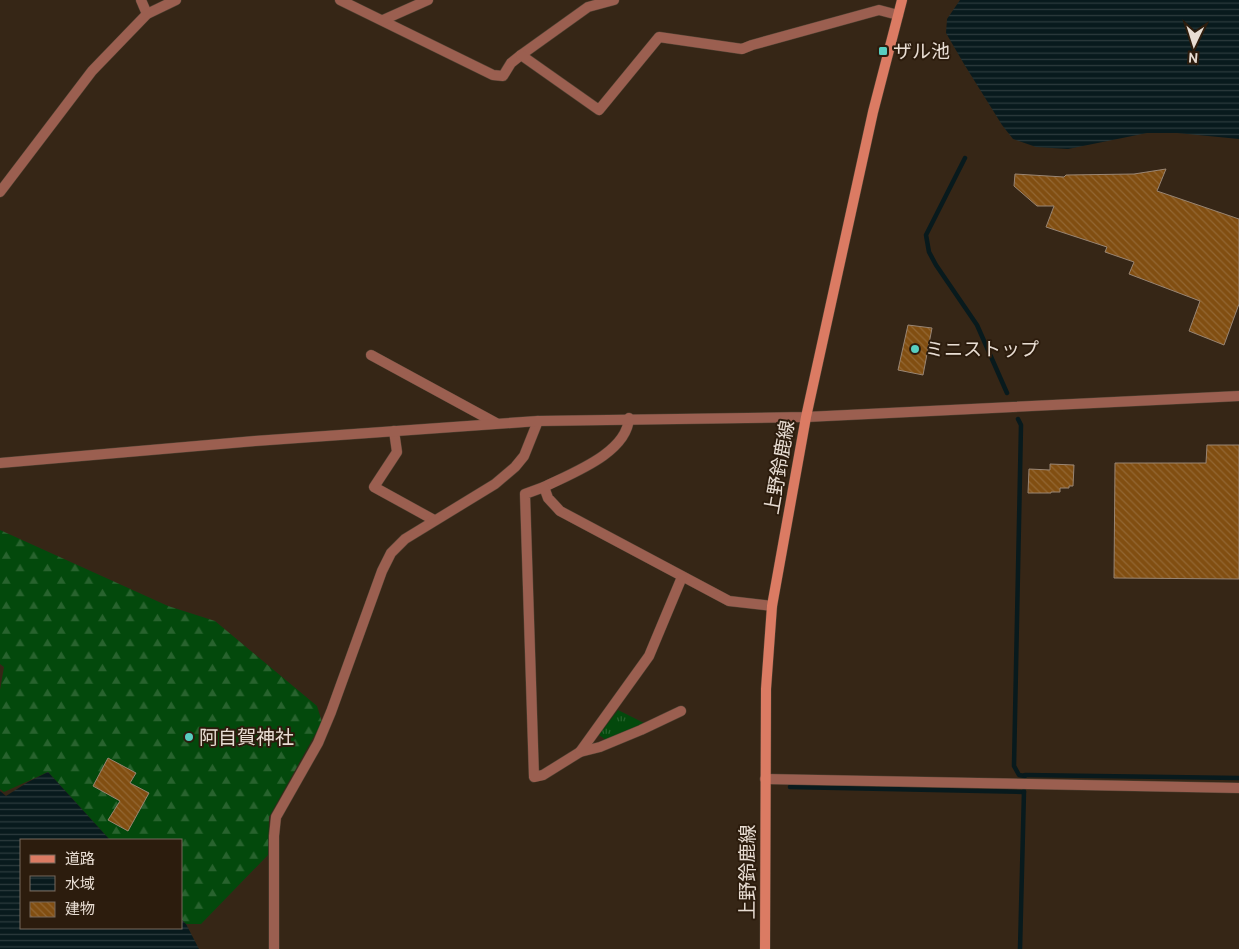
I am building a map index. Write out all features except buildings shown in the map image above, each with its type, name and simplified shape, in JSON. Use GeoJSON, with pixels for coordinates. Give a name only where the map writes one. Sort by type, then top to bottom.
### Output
{"type":"FeatureCollection","features":[{"type":"Feature","properties":{"kind":"main road","name":"上野鈴鹿線"},"geometry":{"type":"LineString","coordinates":[[765,949],[766,689],[772,606],[806,417],[873,112],[902,0]]}},
{"type":"Feature","properties":{"kind":"street"},"geometry":{"type":"LineString","coordinates":[[141,0],[147,14]]}},
{"type":"Feature","properties":{"kind":"street"},"geometry":{"type":"LineString","coordinates":[[0,192],[92,70],[147,14],[176,0]]}},
{"type":"Feature","properties":{"kind":"street"},"geometry":{"type":"LineString","coordinates":[[340,0],[493,75],[504,76],[511,63],[588,7],[614,0]]}},
{"type":"Feature","properties":{"kind":"street"},"geometry":{"type":"LineString","coordinates":[[383,20],[428,0]]}},
{"type":"Feature","properties":{"kind":"street"},"geometry":{"type":"LineString","coordinates":[[521,55],[599,110],[659,37],[742,49],[752,44],[879,10],[898,15]]}},
{"type":"Feature","properties":{"kind":"street"},"geometry":{"type":"LineString","coordinates":[[371,355],[496,423]]}},
{"type":"Feature","properties":{"kind":"street"},"geometry":{"type":"LineString","coordinates":[[0,464],[235,442],[496,423],[629,418],[806,417],[1239,396]]}},
{"type":"Feature","properties":{"kind":"street"},"geometry":{"type":"LineString","coordinates":[[629,418],[628,428],[623,439],[611,449],[593,462],[544,487],[525,494],[534,777],[543,775],[580,752],[600,747],[681,711]]}},
{"type":"Feature","properties":{"kind":"street"},"geometry":{"type":"LineString","coordinates":[[274,949],[274,836],[276,817],[318,743],[376,586],[391,553],[405,540],[434,520],[495,484],[515,467],[524,456],[538,421]]}},
{"type":"Feature","properties":{"kind":"street"},"geometry":{"type":"LineString","coordinates":[[394,431],[397,452],[374,487],[434,520]]}},
{"type":"Feature","properties":{"kind":"street"},"geometry":{"type":"LineString","coordinates":[[544,487],[548,498],[560,511],[682,577],[729,601],[772,606]]}},
{"type":"Feature","properties":{"kind":"street"},"geometry":{"type":"LineString","coordinates":[[580,752],[649,656],[682,577]]}},
{"type":"Feature","properties":{"kind":"street"},"geometry":{"type":"LineString","coordinates":[[765,779],[1239,788]]}},
{"type":"Feature","properties":{"kind":"green space"},"geometry":{"type":"Polygon","coordinates":[[[0,530],[168,606],[215,621],[317,706],[322,722],[269,817],[268,855],[201,924],[186,924],[182,920],[182,839],[109,839],[48,772],[4,792],[0,789],[0,690],[4,667],[0,664],[0,530]]]}},
{"type":"Feature","properties":{"kind":"green space"},"geometry":{"type":"Polygon","coordinates":[[[618,710],[644,723],[606,740],[599,735],[618,710]]]}},
{"type":"Feature","properties":{"kind":"water","name":"ザル池"},"geometry":{"type":"Polygon","coordinates":[[[960,0],[1239,0],[1239,139],[1177,133],[1147,133],[1068,149],[1036,147],[1013,139],[1002,125],[946,33],[947,19],[960,0]]]}},
{"type":"Feature","properties":{"kind":"water"},"geometry":{"type":"Polygon","coordinates":[[[48,772],[109,839],[20,839],[20,929],[182,929],[182,920],[199,949],[0,949],[0,791],[6,796],[48,772]]]}},
{"type":"Feature","properties":{"kind":"waterway"},"geometry":{"type":"LineString","coordinates":[[965,158],[926,235],[929,252],[977,325],[1007,393]]}},
{"type":"Feature","properties":{"kind":"waterway"},"geometry":{"type":"LineString","coordinates":[[1018,419],[1021,425],[1014,766],[1019,775],[1025,776]]}},
{"type":"Feature","properties":{"kind":"waterway"},"geometry":{"type":"LineString","coordinates":[[1025,775],[1239,778]]}},
{"type":"Feature","properties":{"kind":"waterway"},"geometry":{"type":"LineString","coordinates":[[790,787],[1024,792]]}},
{"type":"Feature","properties":{"kind":"waterway"},"geometry":{"type":"LineString","coordinates":[[1020,949],[1024,791]]}},
{"type":"Feature","properties":{"kind":"place","name":"ザル池"},"geometry":{"type":"Point","coordinates":[883,51]}},
{"type":"Feature","properties":{"kind":"place","name":"ミニストップ"},"geometry":{"type":"Point","coordinates":[915,349]}},
{"type":"Feature","properties":{"kind":"place","name":"阿自賀神社"},"geometry":{"type":"Point","coordinates":[189,737]}}]}
